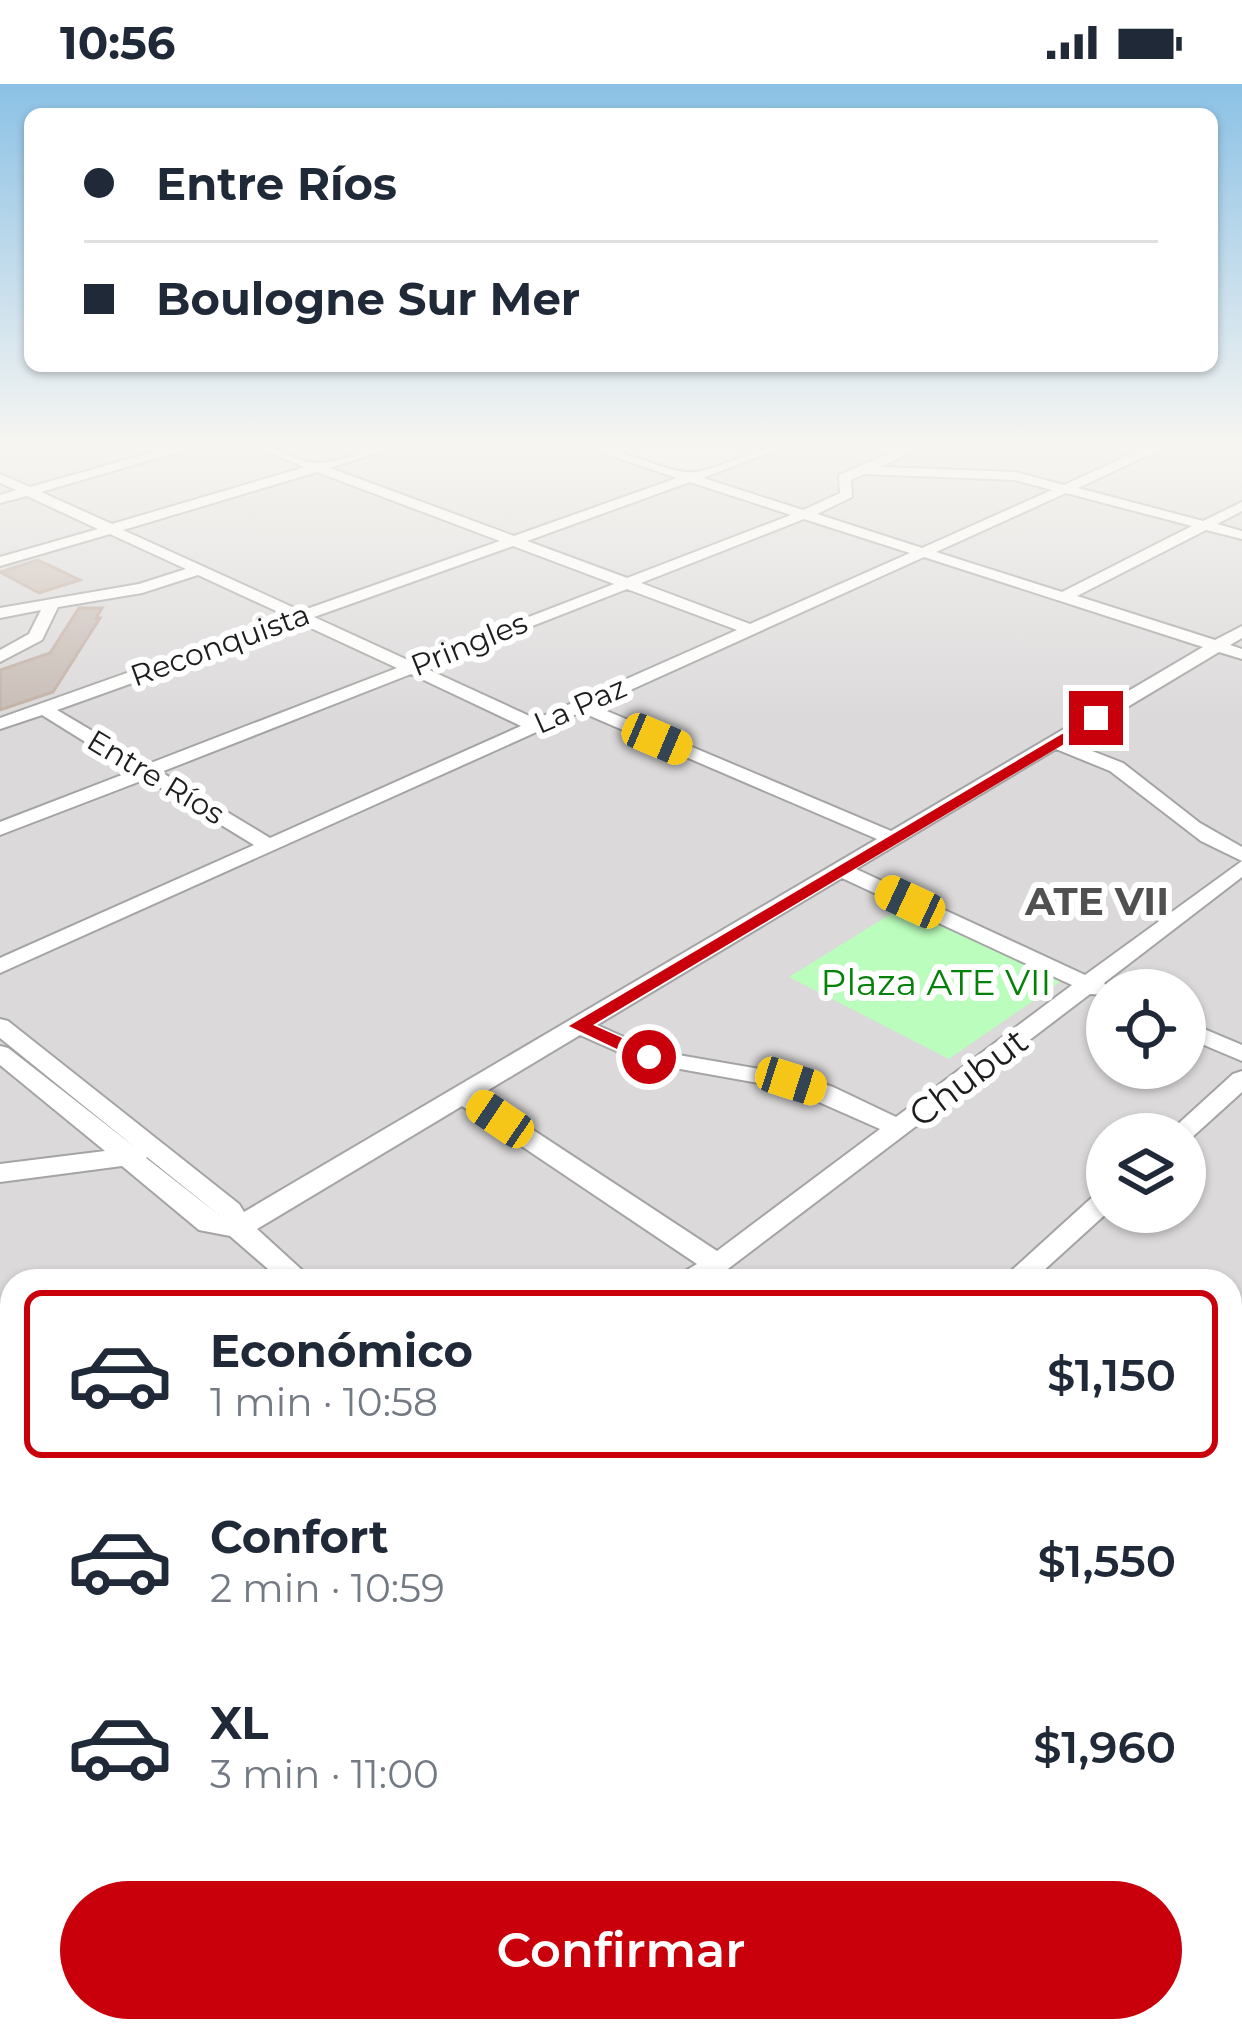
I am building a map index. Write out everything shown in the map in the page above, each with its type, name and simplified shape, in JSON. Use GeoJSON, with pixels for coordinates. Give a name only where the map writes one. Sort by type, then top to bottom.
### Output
{"type":"FeatureCollection","features":[{"type":"Feature","properties":{"kind":"street"},"geometry":{"type":"LineString","coordinates":[[0,562],[84,537]]}},
{"type":"Feature","properties":{"kind":"street"},"geometry":{"type":"LineString","coordinates":[[131,537],[534,725]]}},
{"type":"Feature","properties":{"kind":"street"},"geometry":{"type":"LineString","coordinates":[[499,537],[749,629]]}},
{"type":"Feature","properties":{"kind":"street","name":"Reconquista"},"geometry":{"type":"LineString","coordinates":[[0,724],[524,537]]}},
{"type":"Feature","properties":{"kind":"street","name":"Pringles"},"geometry":{"type":"LineString","coordinates":[[0,829],[740,537]]}},
{"type":"Feature","properties":{"kind":"street"},"geometry":{"type":"LineString","coordinates":[[880,537],[1242,654]]}},
{"type":"Feature","properties":{"kind":"street","name":"La Paz"},"geometry":{"type":"LineString","coordinates":[[0,966],[956,537]]}},
{"type":"Feature","properties":{"kind":"street"},"geometry":{"type":"LineString","coordinates":[[1064,597],[1178,537]]}},
{"type":"Feature","properties":{"kind":"street"},"geometry":{"type":"LineString","coordinates":[[0,614],[142,588],[199,570]]}},
{"type":"Feature","properties":{"kind":"street"},"geometry":{"type":"LineString","coordinates":[[0,657],[36,637],[52,601]]}},
{"type":"Feature","properties":{"kind":"street"},"geometry":{"type":"LineString","coordinates":[[0,1053],[209,1222],[238,1228],[1242,631]]}},
{"type":"Feature","properties":{"kind":"street"},"geometry":{"type":"LineString","coordinates":[[578,705],[893,839]]}},
{"type":"Feature","properties":{"kind":"street","name":"Entre Ríos"},"geometry":{"type":"LineString","coordinates":[[44,709],[268,845]]}},
{"type":"Feature","properties":{"kind":"street"},"geometry":{"type":"LineString","coordinates":[[1055,742],[1126,773],[1185,825],[1242,855]]}},
{"type":"Feature","properties":{"kind":"street","name":"Chubut"},"geometry":{"type":"LineString","coordinates":[[1122,969],[1242,867]]}},
{"type":"Feature","properties":{"kind":"street"},"geometry":{"type":"LineString","coordinates":[[841,870],[1086,983]]}},
{"type":"Feature","properties":{"kind":"street","name":"Chubut"},"geometry":{"type":"LineString","coordinates":[[711,1269],[898,1128],[1086,998]]}},
{"type":"Feature","properties":{"kind":"street"},"geometry":{"type":"LineString","coordinates":[[0,1026],[230,1210],[238,1228],[286,1269]]}},
{"type":"Feature","properties":{"kind":"street"},"geometry":{"type":"LineString","coordinates":[[578,1026],[649,1057],[791,1081],[898,1128]]}},
{"type":"Feature","properties":{"kind":"street"},"geometry":{"type":"LineString","coordinates":[[1206,1038],[1242,1054]]}},
{"type":"Feature","properties":{"kind":"street"},"geometry":{"type":"LineString","coordinates":[[1203,1113],[1242,1078]]}},
{"type":"Feature","properties":{"kind":"street"},"geometry":{"type":"LineString","coordinates":[[463,1095],[718,1265]]}},
{"type":"Feature","properties":{"kind":"street"},"geometry":{"type":"LineString","coordinates":[[0,1173],[155,1152]]}},
{"type":"Feature","properties":{"kind":"street"},"geometry":{"type":"LineString","coordinates":[[1027,1269],[1086,1217]]}},
{"type":"Feature","properties":{"kind":"shaded area"},"geometry":{"type":"Polygon","coordinates":[[[0,537],[1242,537],[1242,1269],[0,1269],[0,537]]]}},
{"type":"Feature","properties":{"kind":"green space","name":"Plaza ATE VII"},"geometry":{"type":"Polygon","coordinates":[[[910,902],[1069,976],[949,1059],[789,977],[910,902]]]}},
{"type":"Feature","properties":{"kind":"building"},"geometry":{"type":"Polygon","coordinates":[[[38,560],[80,580],[39,593],[0,572],[38,560]]]}},
{"type":"Feature","properties":{"kind":"building"},"geometry":{"type":"Polygon","coordinates":[[[79,608],[102,608],[96,618],[100,618],[53,692],[0,710],[0,670],[50,653],[79,608]]]}},
{"type":"Feature","properties":{"kind":"district","name":"ATE VII"},"geometry":{"type":"Point","coordinates":[1097,901]}},
{"type":"Feature","properties":{"kind":"route"},"geometry":{"type":"LineString","coordinates":[[649,1057],[578,1026],[1096,718]]}}]}
